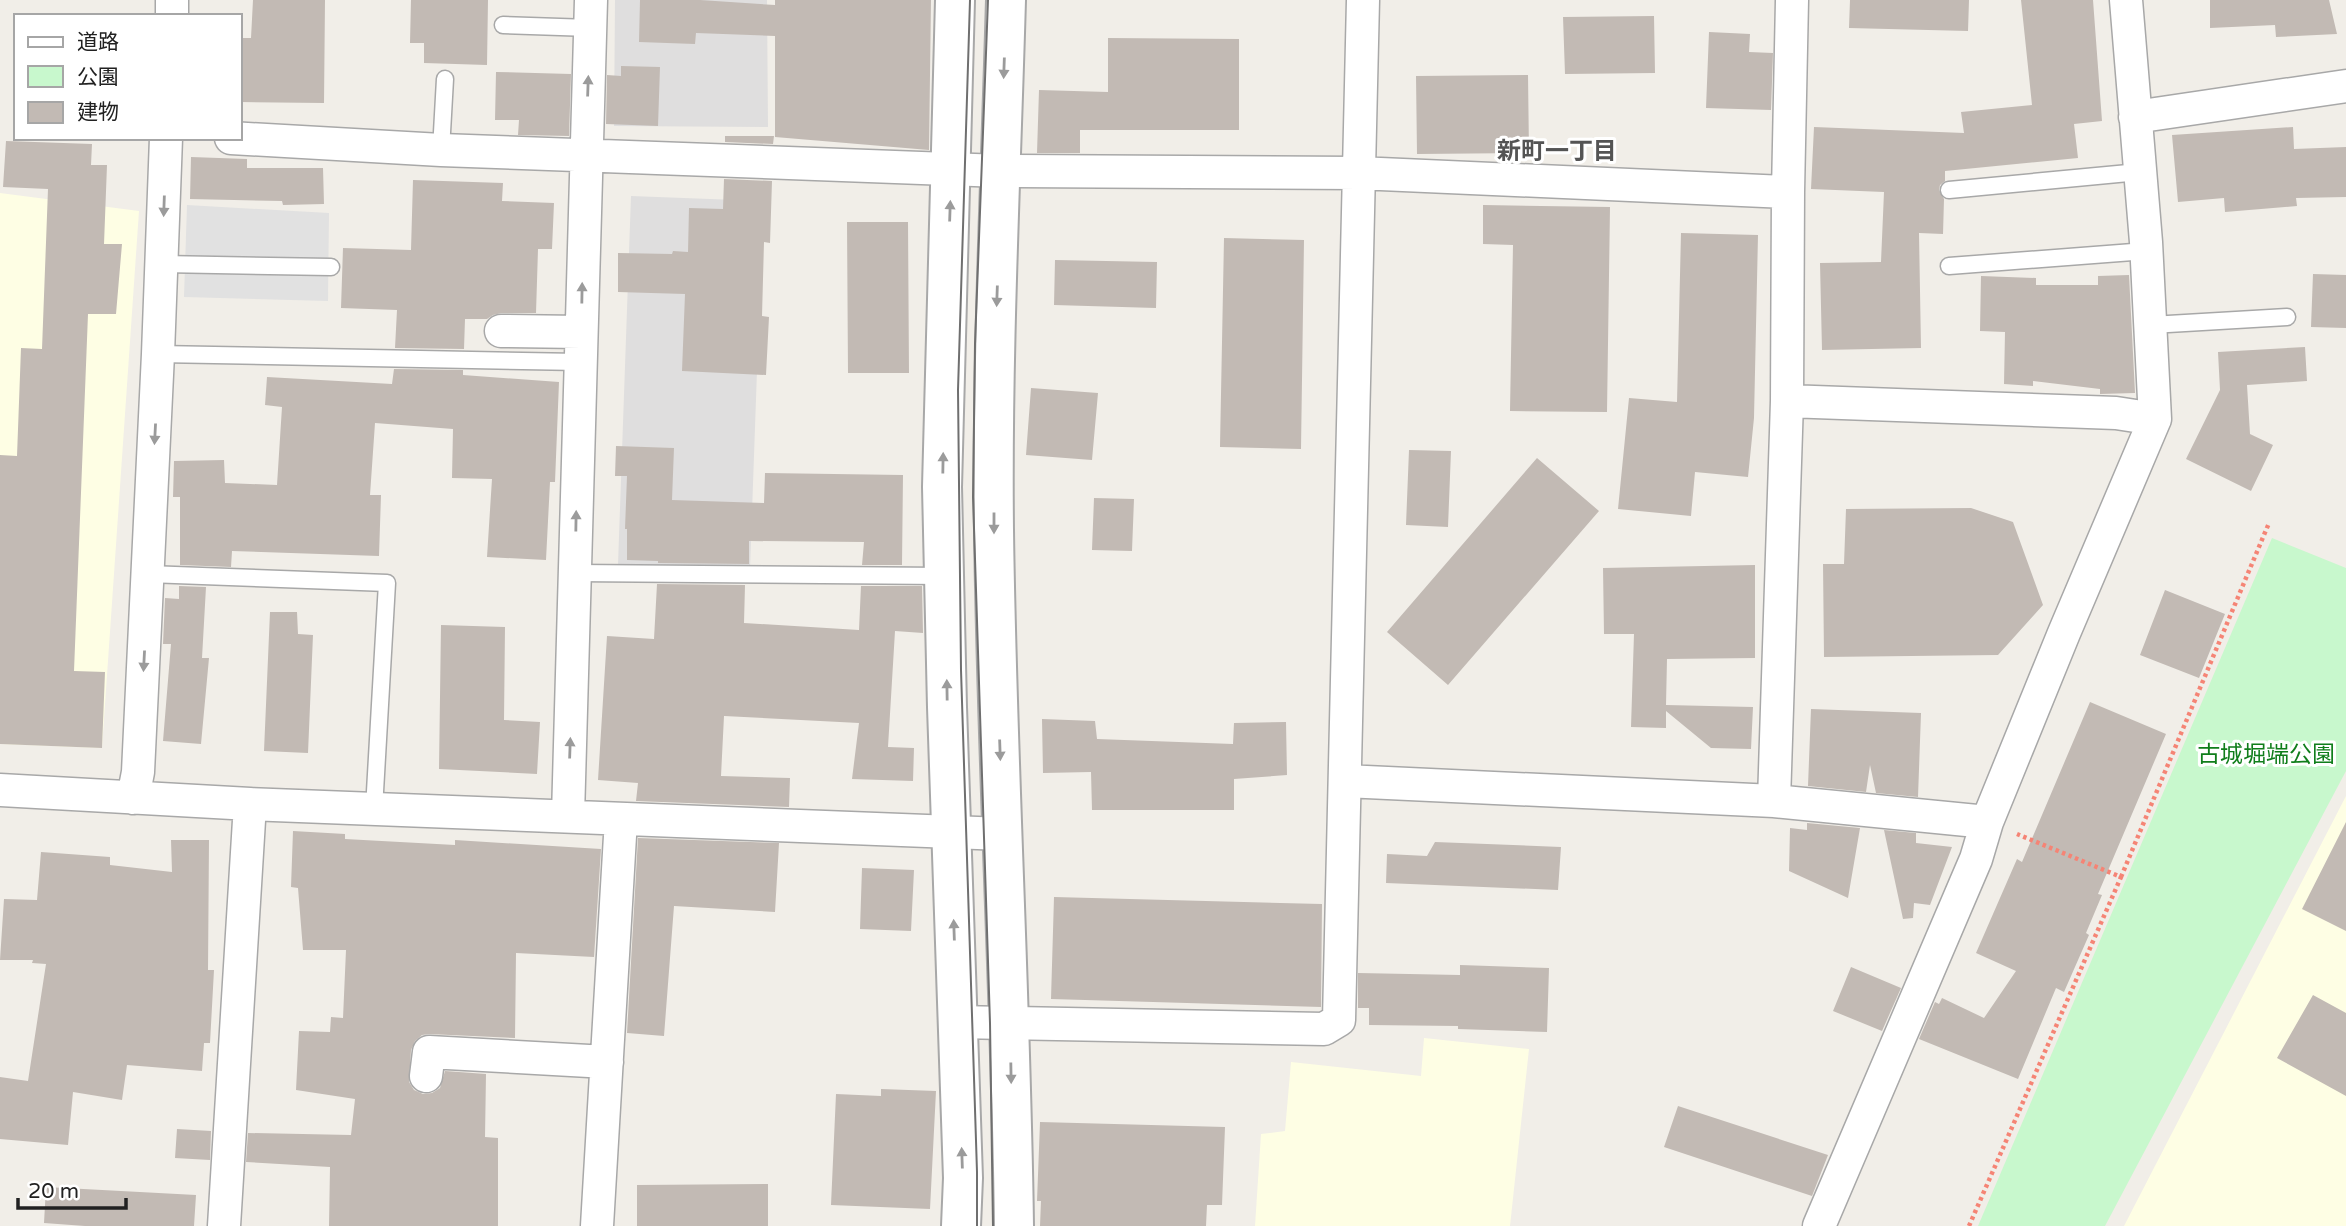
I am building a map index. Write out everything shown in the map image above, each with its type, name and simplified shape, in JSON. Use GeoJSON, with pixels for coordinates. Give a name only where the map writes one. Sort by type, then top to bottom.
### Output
{"type":"FeatureCollection","features":[{"type":"Feature","properties":{"kind":"street"},"geometry":{"type":"LineString","coordinates":[[956,0],[942,487],[963,1178],[961,1226]]}},
{"type":"Feature","properties":{"kind":"street"},"geometry":{"type":"LineString","coordinates":[[1006,0],[994,451],[995,610],[1010,1023],[1014,1226]]}},
{"type":"Feature","properties":{"kind":"street"},"geometry":{"type":"LineString","coordinates":[[957,1022],[1324,1029],[1339,1020],[1363,0]]}},
{"type":"Feature","properties":{"kind":"street"},"geometry":{"type":"LineString","coordinates":[[1774,801],[1787,401],[1792,0]]}},
{"type":"Feature","properties":{"kind":"street"},"geometry":{"type":"LineString","coordinates":[[1819,1226],[1976,859],[1987,822],[2155,419],[2146,251],[2126,0]]}},
{"type":"Feature","properties":{"kind":"street"},"geometry":{"type":"LineString","coordinates":[[568,816],[590,14]]}},
{"type":"Feature","properties":{"kind":"street"},"geometry":{"type":"LineString","coordinates":[[2135,117],[2346,86]]}},
{"type":"Feature","properties":{"kind":"street"},"geometry":{"type":"LineString","coordinates":[[242,139],[441,150],[1001,171],[1358,173],[1788,192]]}},
{"type":"Feature","properties":{"kind":"street"},"geometry":{"type":"LineString","coordinates":[[133,798],[138,772],[148,574],[166,140]]}},
{"type":"Feature","properties":{"kind":"street"},"geometry":{"type":"LineString","coordinates":[[501,331],[581,347]]}},
{"type":"Feature","properties":{"kind":"street"},"geometry":{"type":"LineString","coordinates":[[1787,401],[2116,413],[2155,419]]}},
{"type":"Feature","properties":{"kind":"street"},"geometry":{"type":"LineString","coordinates":[[1345,781],[1774,801],[1987,822]]}},
{"type":"Feature","properties":{"kind":"street"},"geometry":{"type":"LineString","coordinates":[[0,790],[250,804],[1003,834]]}},
{"type":"Feature","properties":{"kind":"street"},"geometry":{"type":"LineString","coordinates":[[224,1226],[250,804]]}},
{"type":"Feature","properties":{"kind":"street"},"geometry":{"type":"LineString","coordinates":[[597,1226],[621,819]]}},
{"type":"Feature","properties":{"kind":"street"},"geometry":{"type":"LineString","coordinates":[[426,1076],[429,1052],[607,1062]]}},
{"type":"Feature","properties":{"kind":"lane"},"geometry":{"type":"LineString","coordinates":[[503,25],[590,14]]}},
{"type":"Feature","properties":{"kind":"lane"},"geometry":{"type":"LineString","coordinates":[[441,150],[445,79]]}},
{"type":"Feature","properties":{"kind":"lane"},"geometry":{"type":"LineString","coordinates":[[1949,190],[2139,172]]}},
{"type":"Feature","properties":{"kind":"lane"},"geometry":{"type":"LineString","coordinates":[[1949,266],[2146,251]]}},
{"type":"Feature","properties":{"kind":"lane"},"geometry":{"type":"LineString","coordinates":[[162,264],[331,267]]}},
{"type":"Feature","properties":{"kind":"lane"},"geometry":{"type":"LineString","coordinates":[[2151,325],[2287,317]]}},
{"type":"Feature","properties":{"kind":"lane"},"geometry":{"type":"LineString","coordinates":[[158,354],[581,347]]}},
{"type":"Feature","properties":{"kind":"lane"},"geometry":{"type":"LineString","coordinates":[[575,573],[944,576]]}},
{"type":"Feature","properties":{"kind":"lane"},"geometry":{"type":"LineString","coordinates":[[148,574],[387,583],[374,809]]}},
{"type":"Feature","properties":{"kind":"path"},"geometry":{"type":"LineString","coordinates":[[1969,1226],[2121,877],[2269,523]]}},
{"type":"Feature","properties":{"kind":"path"},"geometry":{"type":"LineString","coordinates":[[1987,822],[2121,877]]}},
{"type":"Feature","properties":{"kind":"shaded area"},"geometry":{"type":"Polygon","coordinates":[[[615,0],[767,0],[768,127],[614,126],[615,0]]]}},
{"type":"Feature","properties":{"kind":"shaded area"},"geometry":{"type":"Polygon","coordinates":[[[0,193],[139,211],[102,748],[0,744],[0,193]]]}},
{"type":"Feature","properties":{"kind":"shaded area"},"geometry":{"type":"Polygon","coordinates":[[[631,196],[763,201],[750,569],[618,565],[631,196]]]}},
{"type":"Feature","properties":{"kind":"shaded area"},"geometry":{"type":"Polygon","coordinates":[[[187,205],[329,213],[328,301],[184,297],[187,205]]]}},
{"type":"Feature","properties":{"kind":"shaded area"},"geometry":{"type":"Polygon","coordinates":[[[2346,796],[2346,1226],[2124,1226],[2346,796]]]}},
{"type":"Feature","properties":{"kind":"shaded area"},"geometry":{"type":"Polygon","coordinates":[[[1424,1038],[1529,1049],[1510,1226],[1255,1226],[1261,1134],[1285,1131],[1291,1062],[1421,1076],[1424,1038]]]}},
{"type":"Feature","properties":{"kind":"green space","name":"古城堀端公園"},"geometry":{"type":"Polygon","coordinates":[[[2272,538],[2346,568],[2346,771],[2105,1226],[1978,1226],[2272,538]]]}},
{"type":"Feature","properties":{"kind":"building"},"geometry":{"type":"Polygon","coordinates":[[[253,0],[325,0],[324,103],[242,102],[242,38],[251,38],[253,0]]]}},
{"type":"Feature","properties":{"kind":"building"},"geometry":{"type":"Polygon","coordinates":[[[411,0],[488,0],[487,65],[424,63],[424,43],[410,43],[411,0]]]}},
{"type":"Feature","properties":{"kind":"building"},"geometry":{"type":"Polygon","coordinates":[[[640,0],[700,0],[775,5],[775,0],[931,0],[929,150],[775,137],[775,36],[696,33],[695,44],[639,42],[640,0]]]}},
{"type":"Feature","properties":{"kind":"building"},"geometry":{"type":"Polygon","coordinates":[[[1850,0],[1969,0],[1968,31],[1849,28],[1850,0]]]}},
{"type":"Feature","properties":{"kind":"building"},"geometry":{"type":"Polygon","coordinates":[[[2021,0],[2093,0],[2102,121],[2074,124],[2078,158],[1945,171],[1945,181],[1939,190],[1944,199],[1943,234],[1919,233],[1921,348],[1822,350],[1820,263],[1881,262],[1884,192],[1811,189],[1814,127],[1964,133],[1961,112],[2032,105],[2021,0]]]}},
{"type":"Feature","properties":{"kind":"building"},"geometry":{"type":"Polygon","coordinates":[[[2210,0],[2329,0],[2337,34],[2276,37],[2275,25],[2210,28],[2210,0]]]}},
{"type":"Feature","properties":{"kind":"building"},"geometry":{"type":"Polygon","coordinates":[[[1654,16],[1655,73],[1565,74],[1563,17],[1654,16]]]}},
{"type":"Feature","properties":{"kind":"building"},"geometry":{"type":"Polygon","coordinates":[[[1709,32],[1750,34],[1749,52],[1773,53],[1771,110],[1706,108],[1709,32]]]}},
{"type":"Feature","properties":{"kind":"building"},"geometry":{"type":"Polygon","coordinates":[[[1108,38],[1239,39],[1239,130],[1080,130],[1080,153],[1037,153],[1039,90],[1108,92],[1108,38]]]}},
{"type":"Feature","properties":{"kind":"building"},"geometry":{"type":"Polygon","coordinates":[[[621,66],[660,67],[658,126],[606,124],[607,75],[621,76],[621,66]]]}},
{"type":"Feature","properties":{"kind":"building"},"geometry":{"type":"Polygon","coordinates":[[[496,72],[571,74],[569,136],[518,135],[519,120],[495,120],[496,72]]]}},
{"type":"Feature","properties":{"kind":"building"},"geometry":{"type":"Polygon","coordinates":[[[1528,75],[1529,153],[1417,154],[1416,76],[1528,75]]]}},
{"type":"Feature","properties":{"kind":"building"},"geometry":{"type":"Polygon","coordinates":[[[2293,127],[2294,149],[2346,147],[2346,197],[2296,198],[2297,206],[2225,212],[2224,198],[2178,202],[2172,135],[2293,127]]]}},
{"type":"Feature","properties":{"kind":"building"},"geometry":{"type":"Polygon","coordinates":[[[725,136],[774,136],[773,144],[725,142],[725,136]]]}},
{"type":"Feature","properties":{"kind":"building"},"geometry":{"type":"Polygon","coordinates":[[[6,141],[92,144],[91,165],[107,165],[104,244],[122,244],[116,314],[88,314],[74,671],[105,672],[102,748],[0,744],[0,455],[17,456],[21,348],[42,349],[48,189],[3,187],[6,141]]]}},
{"type":"Feature","properties":{"kind":"building"},"geometry":{"type":"Polygon","coordinates":[[[191,157],[247,159],[247,168],[323,168],[324,204],[283,205],[282,201],[190,199],[191,157]]]}},
{"type":"Feature","properties":{"kind":"building"},"geometry":{"type":"Polygon","coordinates":[[[724,179],[772,181],[770,243],[764,242],[762,316],[769,317],[766,375],[682,371],[685,294],[618,292],[618,253],[688,252],[689,208],[723,209],[724,179]]]}},
{"type":"Feature","properties":{"kind":"building"},"geometry":{"type":"Polygon","coordinates":[[[413,180],[503,183],[502,201],[554,203],[552,249],[538,249],[536,313],[501,313],[487,319],[465,319],[464,349],[395,348],[397,310],[341,308],[343,248],[411,250],[413,180]]]}},
{"type":"Feature","properties":{"kind":"building"},"geometry":{"type":"Polygon","coordinates":[[[1483,205],[1610,207],[1607,412],[1510,411],[1513,245],[1483,244],[1483,205]]]}},
{"type":"Feature","properties":{"kind":"building"},"geometry":{"type":"Polygon","coordinates":[[[847,222],[908,222],[909,373],[848,373],[847,222]]]}},
{"type":"Feature","properties":{"kind":"building"},"geometry":{"type":"Polygon","coordinates":[[[1681,233],[1758,235],[1754,418],[1748,477],[1695,472],[1691,516],[1618,509],[1629,398],[1677,402],[1681,233]]]}},
{"type":"Feature","properties":{"kind":"building"},"geometry":{"type":"Polygon","coordinates":[[[1224,238],[1304,240],[1301,449],[1220,447],[1224,238]]]}},
{"type":"Feature","properties":{"kind":"building"},"geometry":{"type":"Polygon","coordinates":[[[1055,260],[1157,262],[1156,308],[1054,305],[1055,260]]]}},
{"type":"Feature","properties":{"kind":"building"},"geometry":{"type":"Polygon","coordinates":[[[2313,274],[2346,275],[2346,328],[2311,327],[2313,274]]]}},
{"type":"Feature","properties":{"kind":"building"},"geometry":{"type":"Polygon","coordinates":[[[2129,275],[2135,393],[2100,394],[2100,389],[2033,381],[2033,386],[2004,384],[2005,332],[1980,331],[1981,276],[2036,278],[2036,285],[2098,285],[2098,276],[2129,275]]]}},
{"type":"Feature","properties":{"kind":"building"},"geometry":{"type":"Polygon","coordinates":[[[2305,347],[2307,381],[2247,385],[2250,434],[2273,445],[2251,491],[2186,459],[2220,390],[2218,352],[2305,347]]]}},
{"type":"Feature","properties":{"kind":"building"},"geometry":{"type":"Polygon","coordinates":[[[394,369],[463,370],[463,375],[559,382],[555,482],[550,482],[546,560],[487,557],[492,479],[452,478],[453,429],[375,423],[370,495],[381,495],[379,556],[232,551],[231,567],[180,565],[180,497],[173,497],[174,461],[224,460],[225,483],[277,485],[282,407],[265,405],[267,377],[392,384],[394,369]]]}},
{"type":"Feature","properties":{"kind":"building"},"geometry":{"type":"Polygon","coordinates":[[[1031,388],[1098,393],[1092,460],[1026,455],[1031,388]]]}},
{"type":"Feature","properties":{"kind":"building"},"geometry":{"type":"Polygon","coordinates":[[[616,446],[674,448],[672,500],[764,503],[765,473],[903,475],[902,565],[862,565],[864,542],[749,541],[749,564],[627,560],[627,476],[615,476],[616,446]]]}},
{"type":"Feature","properties":{"kind":"building"},"geometry":{"type":"Polygon","coordinates":[[[1409,450],[1451,451],[1448,527],[1406,525],[1409,450]]]}},
{"type":"Feature","properties":{"kind":"building"},"geometry":{"type":"Polygon","coordinates":[[[1537,458],[1599,511],[1448,685],[1387,632],[1537,458]]]}},
{"type":"Feature","properties":{"kind":"building"},"geometry":{"type":"Polygon","coordinates":[[[1094,498],[1134,499],[1132,551],[1092,550],[1094,498]]]}},
{"type":"Feature","properties":{"kind":"building"},"geometry":{"type":"Polygon","coordinates":[[[1971,508],[2013,522],[2043,605],[1998,655],[1824,657],[1823,564],[1844,564],[1846,509],[1971,508]]]}},
{"type":"Feature","properties":{"kind":"building"},"geometry":{"type":"Polygon","coordinates":[[[1755,565],[1755,658],[1667,659],[1666,705],[1753,707],[1751,749],[1711,748],[1666,711],[1666,728],[1631,727],[1634,634],[1604,634],[1603,568],[1755,565]]]}},
{"type":"Feature","properties":{"kind":"building"},"geometry":{"type":"Polygon","coordinates":[[[657,584],[745,585],[744,623],[859,630],[861,586],[922,586],[923,633],[895,631],[888,747],[914,748],[913,781],[852,779],[859,723],[724,716],[721,776],[790,778],[789,807],[636,801],[638,783],[598,780],[607,636],[654,639],[657,584]]]}},
{"type":"Feature","properties":{"kind":"building"},"geometry":{"type":"Polygon","coordinates":[[[179,586],[206,587],[202,658],[209,658],[201,744],[163,741],[171,644],[163,644],[165,598],[179,599],[179,586]]]}},
{"type":"Feature","properties":{"kind":"building"},"geometry":{"type":"Polygon","coordinates":[[[2165,590],[2225,614],[2199,678],[2140,655],[2165,590]]]}},
{"type":"Feature","properties":{"kind":"building"},"geometry":{"type":"Polygon","coordinates":[[[270,612],[297,612],[298,634],[313,635],[308,753],[264,751],[270,612]]]}},
{"type":"Feature","properties":{"kind":"building"},"geometry":{"type":"Polygon","coordinates":[[[441,625],[505,627],[504,720],[540,722],[537,774],[439,769],[441,625]]]}},
{"type":"Feature","properties":{"kind":"building"},"geometry":{"type":"Polygon","coordinates":[[[2090,702],[2166,734],[2098,894],[2102,895],[2086,933],[2089,935],[2064,992],[2056,988],[2018,1079],[1919,1039],[1935,1002],[1939,1004],[1942,998],[1984,1018],[2016,971],[1976,953],[2017,859],[2022,862],[2090,702]]]}},
{"type":"Feature","properties":{"kind":"building"},"geometry":{"type":"Polygon","coordinates":[[[1811,709],[1921,713],[1918,797],[1876,793],[1870,765],[1866,792],[1808,786],[1811,709]]]}},
{"type":"Feature","properties":{"kind":"building"},"geometry":{"type":"Polygon","coordinates":[[[1042,719],[1095,721],[1097,739],[1233,744],[1234,723],[1286,722],[1287,775],[1234,779],[1234,810],[1092,810],[1091,772],[1043,773],[1042,719]]]}},
{"type":"Feature","properties":{"kind":"building"},"geometry":{"type":"Polygon","coordinates":[[[2346,822],[2346,931],[2302,909],[2346,822]]]}},
{"type":"Feature","properties":{"kind":"building"},"geometry":{"type":"Polygon","coordinates":[[[1807,823],[1860,828],[1848,898],[1789,871],[1790,828],[1807,830],[1807,823]]]}},
{"type":"Feature","properties":{"kind":"building"},"geometry":{"type":"Polygon","coordinates":[[[1884,830],[1916,833],[1916,843],[1952,847],[1930,905],[1914,903],[1913,918],[1903,919],[1884,830]]]}},
{"type":"Feature","properties":{"kind":"building"},"geometry":{"type":"Polygon","coordinates":[[[293,831],[345,834],[345,839],[455,845],[455,840],[601,849],[594,957],[516,953],[515,1038],[429,1034],[422,1035],[415,1041],[411,1050],[409,1082],[414,1090],[423,1094],[440,1088],[445,1071],[486,1074],[485,1137],[498,1138],[498,1226],[329,1226],[330,1167],[246,1162],[248,1133],[351,1135],[355,1099],[296,1090],[299,1031],[330,1032],[331,1017],[343,1018],[346,950],[303,950],[298,888],[291,887],[293,831]]]}},
{"type":"Feature","properties":{"kind":"building"},"geometry":{"type":"Polygon","coordinates":[[[638,838],[779,843],[775,912],[674,906],[664,1036],[627,1033],[638,838]]]}},
{"type":"Feature","properties":{"kind":"building"},"geometry":{"type":"Polygon","coordinates":[[[171,840],[209,840],[208,970],[214,970],[210,1043],[204,1043],[202,1071],[127,1065],[122,1100],[73,1092],[68,1145],[0,1139],[0,1077],[28,1081],[46,964],[32,963],[33,960],[0,960],[4,899],[37,900],[41,852],[110,857],[110,865],[172,872],[171,840]]]}},
{"type":"Feature","properties":{"kind":"building"},"geometry":{"type":"Polygon","coordinates":[[[1435,842],[1561,847],[1558,890],[1386,883],[1387,854],[1427,856],[1435,842]]]}},
{"type":"Feature","properties":{"kind":"building"},"geometry":{"type":"Polygon","coordinates":[[[862,868],[914,870],[911,931],[860,929],[862,868]]]}},
{"type":"Feature","properties":{"kind":"building"},"geometry":{"type":"Polygon","coordinates":[[[1054,897],[1322,904],[1321,1007],[1051,999],[1054,897]]]}},
{"type":"Feature","properties":{"kind":"building"},"geometry":{"type":"Polygon","coordinates":[[[1460,965],[1549,968],[1547,1032],[1458,1029],[1458,1026],[1369,1025],[1369,1008],[1358,1008],[1358,973],[1460,975],[1460,965]]]}},
{"type":"Feature","properties":{"kind":"building"},"geometry":{"type":"Polygon","coordinates":[[[1851,967],[1901,988],[1882,1031],[1833,1011],[1851,967]]]}},
{"type":"Feature","properties":{"kind":"building"},"geometry":{"type":"Polygon","coordinates":[[[2313,995],[2346,1013],[2346,1096],[2277,1058],[2313,995]]]}},
{"type":"Feature","properties":{"kind":"building"},"geometry":{"type":"Polygon","coordinates":[[[881,1089],[936,1091],[930,1209],[831,1205],[836,1094],[881,1096],[881,1089]]]}},
{"type":"Feature","properties":{"kind":"building"},"geometry":{"type":"Polygon","coordinates":[[[1678,1106],[1828,1155],[1812,1196],[1664,1147],[1678,1106]]]}},
{"type":"Feature","properties":{"kind":"building"},"geometry":{"type":"Polygon","coordinates":[[[1040,1122],[1225,1127],[1222,1205],[1207,1205],[1206,1226],[1040,1226],[1041,1201],[1037,1201],[1040,1122]]]}},
{"type":"Feature","properties":{"kind":"building"},"geometry":{"type":"Polygon","coordinates":[[[177,1129],[211,1131],[210,1160],[175,1158],[177,1129]]]}},
{"type":"Feature","properties":{"kind":"building"},"geometry":{"type":"Polygon","coordinates":[[[768,1184],[768,1226],[637,1226],[637,1185],[768,1184]]]}},
{"type":"Feature","properties":{"kind":"building"},"geometry":{"type":"Polygon","coordinates":[[[46,1187],[196,1195],[194,1226],[85,1226],[44,1223],[46,1187]]]}},
{"type":"Feature","properties":{"kind":"tram line"},"geometry":{"type":"LineString","coordinates":[[970,0],[958,390],[961,670],[977,1226]]}},
{"type":"Feature","properties":{"kind":"tram line"},"geometry":{"type":"LineString","coordinates":[[988,0],[975,344],[973,497],[990,1023],[993,1226]]}},
{"type":"Feature","properties":{"kind":"district","name":"新町一丁目"},"geometry":{"type":"Point","coordinates":[1557,151]}}]}
